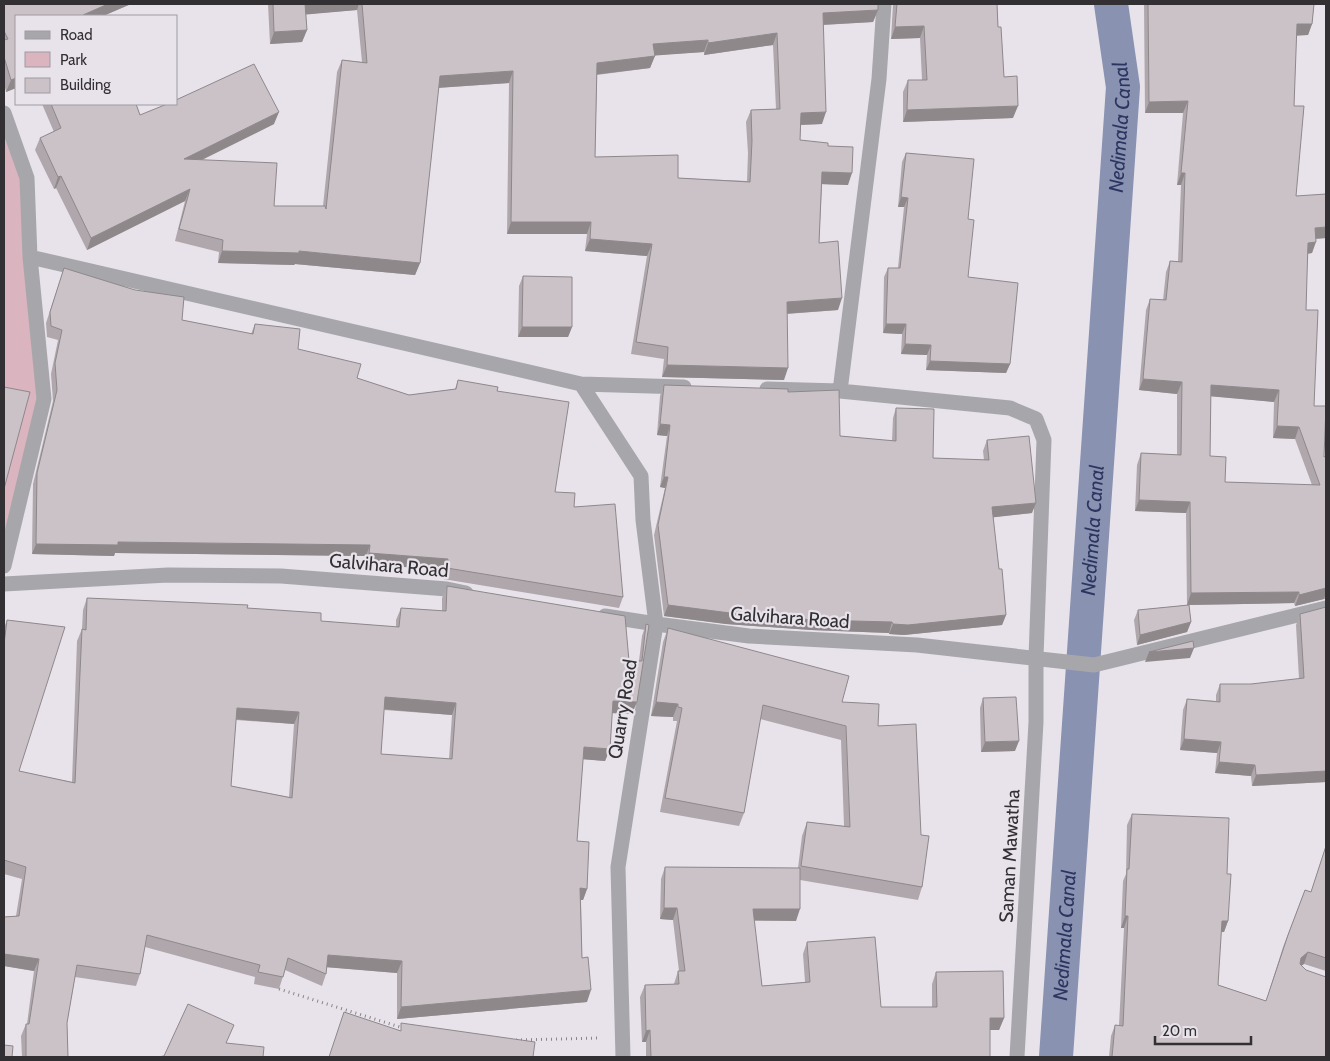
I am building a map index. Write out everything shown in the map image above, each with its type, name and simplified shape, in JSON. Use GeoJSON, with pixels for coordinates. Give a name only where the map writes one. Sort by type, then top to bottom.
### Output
{"type":"FeatureCollection","features":[{"type":"Feature","properties":{"kind":"street"},"geometry":{"type":"LineString","coordinates":[[840,391],[879,78],[884,4]]}},
{"type":"Feature","properties":{"kind":"street"},"geometry":{"type":"LineString","coordinates":[[4,113],[27,178],[30,257],[44,399],[4,566]]}},
{"type":"Feature","properties":{"kind":"street"},"geometry":{"type":"LineString","coordinates":[[30,257],[581,384],[700,388]]}},
{"type":"Feature","properties":{"kind":"street","name":"Quarry Road"},"geometry":{"type":"LineString","coordinates":[[581,384],[641,476],[643,520],[656,624],[618,867],[623,1057]]}},
{"type":"Feature","properties":{"kind":"street","name":"Saman Mawatha"},"geometry":{"type":"LineString","coordinates":[[750,389],[840,391],[1010,408],[1036,419],[1044,440],[1036,657],[1036,722],[1017,1057]]}},
{"type":"Feature","properties":{"kind":"street","name":"Galvihara Road"},"geometry":{"type":"LineString","coordinates":[[4,584],[168,575],[281,576],[476,594]]}},
{"type":"Feature","properties":{"kind":"street","name":"Galvihara Road"},"geometry":{"type":"LineString","coordinates":[[589,613],[749,636],[917,645],[1094,665],[1326,608]]}},
{"type":"Feature","properties":{"kind":"path"},"geometry":{"type":"LineString","coordinates":[[279,989],[397,1027],[406,1028]]}},
{"type":"Feature","properties":{"kind":"path"},"geometry":{"type":"LineString","coordinates":[[509,1039],[622,1038]]}},
{"type":"Feature","properties":{"kind":"green space"},"geometry":{"type":"Polygon","coordinates":[[[4,113],[27,178],[44,399],[4,566],[4,113]]]}},
{"type":"Feature","properties":{"kind":"building"},"geometry":{"type":"Polygon","coordinates":[[[4,4],[108,4],[83,15],[15,15],[15,78],[11,80],[4,57],[4,40],[8,39],[4,31],[4,4]]]}},
{"type":"Feature","properties":{"kind":"building"},"geometry":{"type":"Polygon","coordinates":[[[273,4],[305,4],[307,30],[274,32],[273,4]]]}},
{"type":"Feature","properties":{"kind":"building"},"geometry":{"type":"Polygon","coordinates":[[[362,4],[878,4],[878,10],[823,13],[826,112],[801,113],[800,140],[828,143],[828,146],[853,147],[852,173],[822,172],[819,243],[838,241],[842,298],[787,302],[788,368],[667,365],[668,347],[636,342],[652,244],[590,239],[591,222],[511,222],[513,71],[440,76],[420,263],[299,251],[299,253],[222,251],[223,240],[179,229],[190,189],[91,238],[61,176],[58,177],[40,138],[61,128],[51,105],[136,105],[140,115],[165,105],[178,105],[178,99],[254,64],[279,112],[184,159],[277,163],[274,206],[325,206],[326,209],[342,60],[367,63],[362,4]],[[777,33],[708,43],[708,40],[653,44],[655,56],[597,63],[595,157],[678,155],[678,178],[750,182],[751,110],[780,109],[777,33]]]}},
{"type":"Feature","properties":{"kind":"building"},"geometry":{"type":"Polygon","coordinates":[[[897,4],[997,4],[998,27],[1001,27],[1004,77],[1017,76],[1018,106],[907,110],[908,80],[927,80],[924,26],[895,27],[897,4]]]}},
{"type":"Feature","properties":{"kind":"building"},"geometry":{"type":"Polygon","coordinates":[[[1148,4],[1314,4],[1312,24],[1297,24],[1294,106],[1304,106],[1296,196],[1326,194],[1326,227],[1315,228],[1316,242],[1308,243],[1306,310],[1318,310],[1314,406],[1326,406],[1324,457],[1326,456],[1326,588],[1299,595],[1299,592],[1191,593],[1190,502],[1139,500],[1141,453],[1181,455],[1182,382],[1143,379],[1150,299],[1166,300],[1170,261],[1182,262],[1185,173],[1181,173],[1188,101],[1149,102],[1148,4]],[[1211,385],[1210,456],[1226,457],[1225,482],[1320,485],[1299,427],[1277,426],[1279,390],[1211,385]]]}},
{"type":"Feature","properties":{"kind":"building"},"geometry":{"type":"Polygon","coordinates":[[[906,153],[974,159],[968,219],[974,220],[968,277],[1018,283],[1010,364],[930,361],[931,345],[905,344],[906,324],[886,324],[888,268],[900,268],[908,198],[901,197],[906,153]]]}},
{"type":"Feature","properties":{"kind":"building"},"geometry":{"type":"Polygon","coordinates":[[[64,268],[135,290],[184,297],[182,320],[253,334],[255,324],[300,329],[298,349],[361,364],[357,378],[409,395],[456,389],[458,380],[498,387],[497,391],[569,402],[555,492],[575,493],[574,507],[615,504],[623,597],[447,568],[448,559],[369,553],[370,545],[118,542],[118,545],[36,544],[37,473],[57,390],[55,363],[62,330],[51,326],[50,312],[64,268]]]}},
{"type":"Feature","properties":{"kind":"building"},"geometry":{"type":"Polygon","coordinates":[[[523,276],[572,277],[572,327],[522,327],[523,276]]]}},
{"type":"Feature","properties":{"kind":"building"},"geometry":{"type":"Polygon","coordinates":[[[664,385],[788,389],[788,392],[839,390],[840,436],[896,441],[896,408],[934,409],[933,458],[989,460],[987,440],[1029,436],[1036,503],[992,507],[999,569],[1002,569],[1006,615],[908,625],[893,624],[892,622],[814,620],[730,613],[668,605],[658,525],[668,477],[664,477],[670,425],[660,424],[664,385]]]}},
{"type":"Feature","properties":{"kind":"building"},"geometry":{"type":"Polygon","coordinates":[[[4,387],[30,392],[4,489],[4,387]]]}},
{"type":"Feature","properties":{"kind":"building"},"geometry":{"type":"Polygon","coordinates":[[[447,586],[625,616],[629,661],[642,661],[646,624],[649,625],[637,702],[613,701],[610,749],[584,747],[577,841],[589,842],[587,889],[580,888],[582,958],[588,957],[591,990],[401,1007],[402,961],[328,955],[326,974],[288,958],[283,977],[258,972],[260,965],[147,935],[140,974],[77,965],[67,1023],[68,1057],[26,1057],[26,1024],[29,1024],[39,959],[4,954],[4,917],[19,916],[26,867],[4,860],[4,644],[7,620],[65,627],[19,771],[75,783],[82,629],[86,630],[87,598],[248,605],[247,608],[321,613],[321,621],[399,627],[401,608],[446,611],[447,586]],[[385,697],[381,754],[452,759],[456,703],[385,697]],[[237,708],[231,786],[292,798],[299,712],[237,708]]]}},
{"type":"Feature","properties":{"kind":"building"},"geometry":{"type":"Polygon","coordinates":[[[1189,605],[1191,622],[1140,635],[1138,610],[1189,605]]]}},
{"type":"Feature","properties":{"kind":"building"},"geometry":{"type":"Polygon","coordinates":[[[1326,607],[1326,771],[1256,775],[1255,765],[1219,762],[1221,742],[1184,739],[1187,699],[1220,702],[1220,684],[1251,684],[1304,678],[1300,614],[1326,607]]]}},
{"type":"Feature","properties":{"kind":"building"},"geometry":{"type":"Polygon","coordinates":[[[668,628],[849,676],[842,702],[879,704],[878,726],[916,724],[921,835],[929,836],[922,887],[801,866],[807,822],[850,827],[846,726],[763,705],[744,813],[665,798],[682,708],[678,707],[678,704],[656,702],[668,628]]]}},
{"type":"Feature","properties":{"kind":"building"},"geometry":{"type":"Polygon","coordinates":[[[1193,641],[1194,648],[1149,652],[1193,641]]]}},
{"type":"Feature","properties":{"kind":"building"},"geometry":{"type":"Polygon","coordinates":[[[1016,697],[1019,741],[985,742],[983,698],[1016,697]]]}},
{"type":"Feature","properties":{"kind":"building"},"geometry":{"type":"Polygon","coordinates":[[[1132,814],[1229,818],[1227,874],[1231,874],[1228,921],[1222,921],[1218,985],[1266,1001],[1305,890],[1311,892],[1326,846],[1326,958],[1308,952],[1301,958],[1300,964],[1306,970],[1326,977],[1326,1057],[1112,1057],[1115,1025],[1123,1026],[1128,916],[1125,916],[1132,814]]]}},
{"type":"Feature","properties":{"kind":"building"},"geometry":{"type":"Polygon","coordinates":[[[665,867],[800,868],[800,909],[753,909],[762,986],[810,982],[807,942],[875,937],[881,1007],[937,1007],[936,972],[1003,971],[1004,1018],[990,1018],[990,1057],[651,1057],[650,1030],[646,1031],[645,985],[679,984],[678,971],[685,971],[677,908],[664,908],[665,867]]]}},
{"type":"Feature","properties":{"kind":"building"},"geometry":{"type":"Polygon","coordinates":[[[188,1004],[234,1025],[226,1043],[264,1047],[263,1057],[157,1057],[164,1056],[188,1004]]]}},
{"type":"Feature","properties":{"kind":"building"},"geometry":{"type":"Polygon","coordinates":[[[344,1012],[401,1031],[401,1023],[535,1042],[533,1057],[329,1057],[344,1012]]]}},
{"type":"Feature","properties":{"kind":"building"},"geometry":{"type":"Polygon","coordinates":[[[4,1045],[13,1046],[12,1057],[4,1057],[4,1045]]]}},
{"type":"Feature","properties":{"kind":"waterway","name":"Nedimala Canal"},"geometry":{"type":"LineString","coordinates":[[1056,1057],[1123,87],[1111,4]]}}]}
